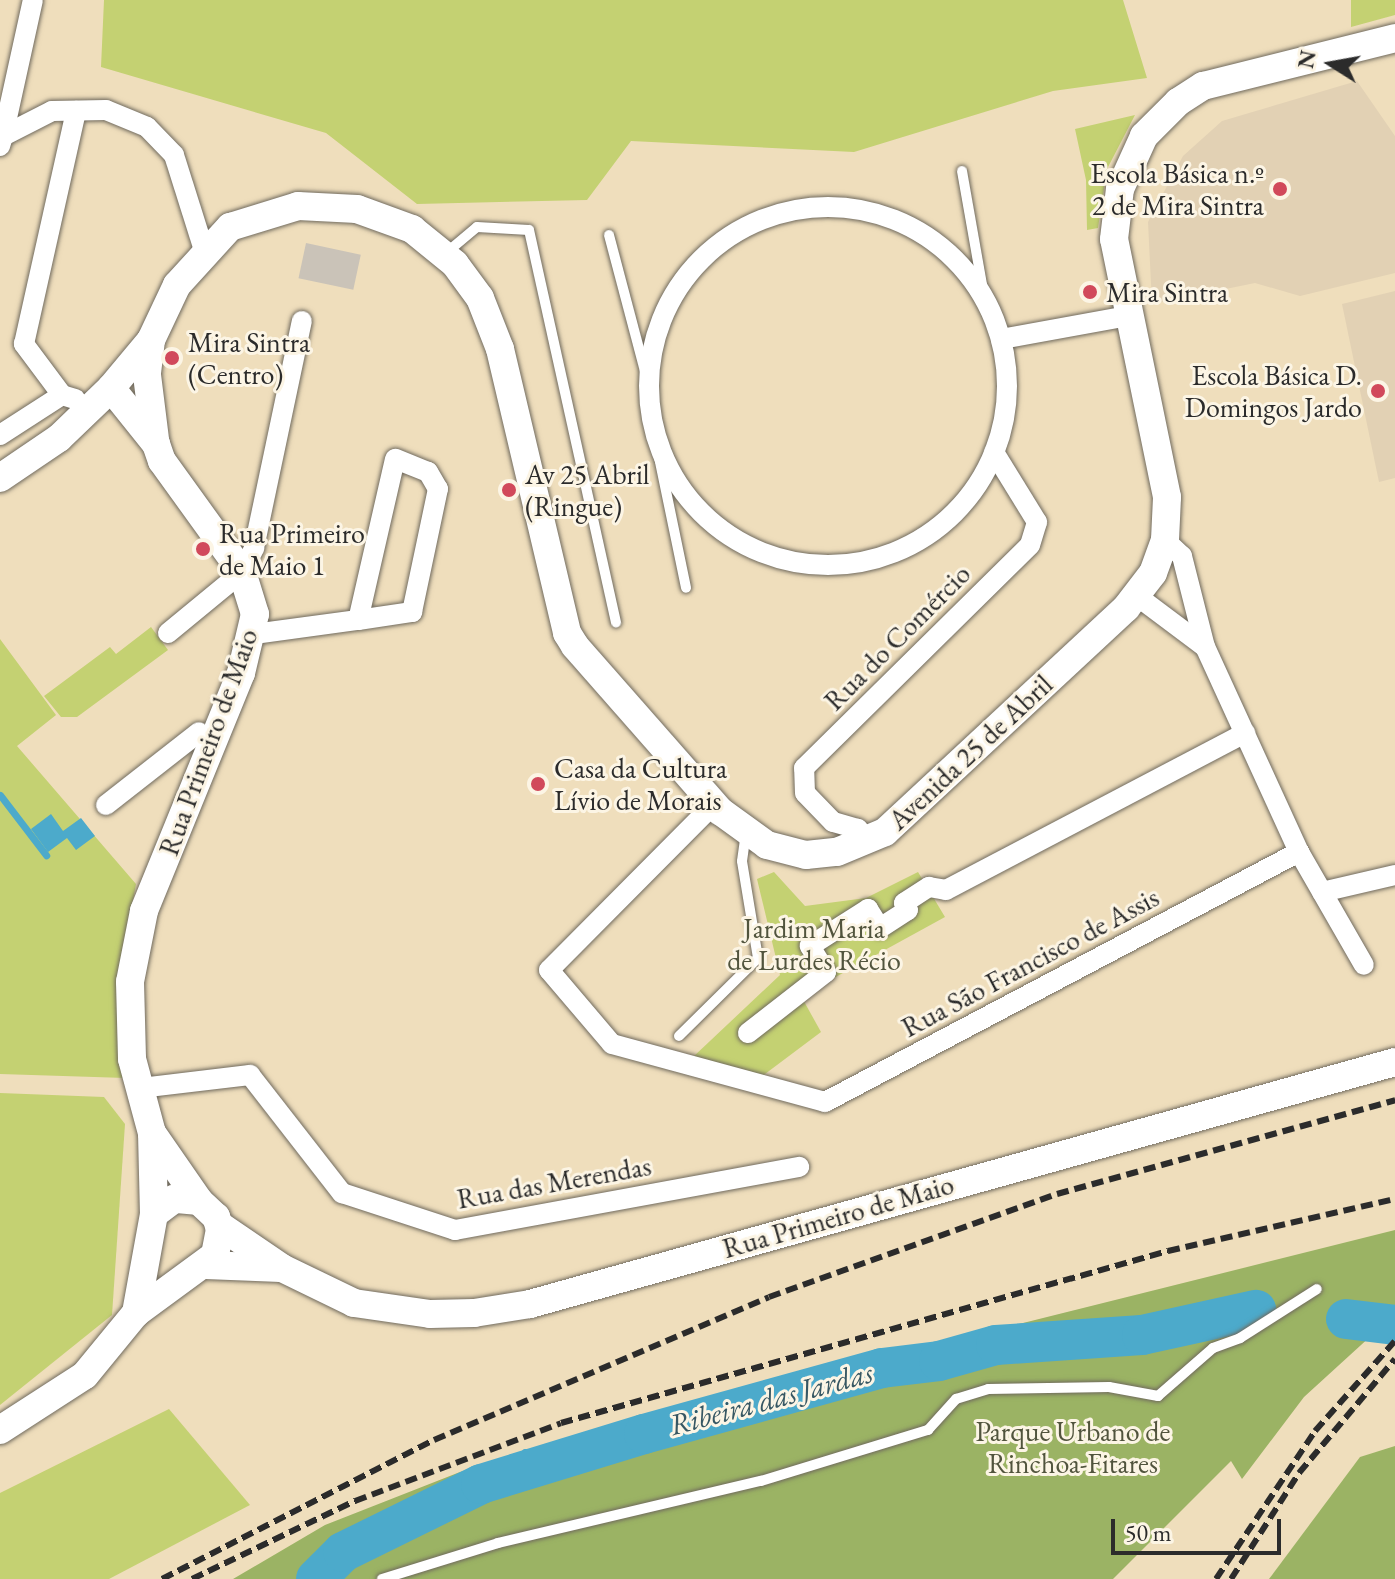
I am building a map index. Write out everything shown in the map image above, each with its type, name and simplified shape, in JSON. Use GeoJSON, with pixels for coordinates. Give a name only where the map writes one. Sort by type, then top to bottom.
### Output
{"type":"FeatureCollection","features":[{"type":"Feature","properties":{"kind":"street"},"geometry":{"type":"LineString","coordinates":[[1,141],[33,0]]}},
{"type":"Feature","properties":{"kind":"street","name":"Avenida 25 de Abril"},"geometry":{"type":"LineString","coordinates":[[3,469],[103,397],[151,340],[177,285],[204,250],[230,227],[298,206],[357,209],[412,229],[444,255],[480,298],[500,349],[567,633],[714,804],[746,831],[767,845],[806,855],[837,852],[885,832],[1137,596],[1153,573],[1165,540],[1167,497],[1117,265],[1115,210],[1131,159],[1159,119],[1203,86],[1237,74],[1395,38]]}},
{"type":"Feature","properties":{"kind":"street"},"geometry":{"type":"LineString","coordinates":[[1,141],[52,111],[106,110],[147,127],[174,155],[204,250]]}},
{"type":"Feature","properties":{"kind":"street"},"geometry":{"type":"LineString","coordinates":[[62,395],[24,344],[76,111]]}},
{"type":"Feature","properties":{"kind":"street"},"geometry":{"type":"LineString","coordinates":[[844,206],[886,215],[925,234],[958,261],[984,296],[1001,339],[1007,396],[994,452],[967,499],[928,535],[880,558],[827,566],[774,558],[728,536],[698,511],[674,480],[654,433],[648,383],[656,333],[683,278],[727,236],[783,211],[844,206]]}},
{"type":"Feature","properties":{"kind":"street"},"geometry":{"type":"LineString","coordinates":[[1001,339],[1127,316]]}},
{"type":"Feature","properties":{"kind":"street"},"geometry":{"type":"LineString","coordinates":[[168,633],[242,572],[254,548],[302,321]]}},
{"type":"Feature","properties":{"kind":"street"},"geometry":{"type":"LineString","coordinates":[[151,340],[147,375],[156,444]]}},
{"type":"Feature","properties":{"kind":"street"},"geometry":{"type":"LineString","coordinates":[[0,435],[62,395],[103,397]]}},
{"type":"Feature","properties":{"kind":"street","name":"Rua Primeiro de Maio"},"geometry":{"type":"LineString","coordinates":[[103,397],[156,444],[162,461],[242,572],[252,596],[254,634],[144,911],[128,1018],[152,1133],[154,1214]]}},
{"type":"Feature","properties":{"kind":"street","name":"Rua do Comércio"},"geometry":{"type":"LineString","coordinates":[[868,841],[858,829],[833,822],[805,793],[804,768],[1030,545],[1037,522],[994,452]]}},
{"type":"Feature","properties":{"kind":"street"},"geometry":{"type":"LineString","coordinates":[[254,634],[358,620],[412,612],[438,489],[428,472],[395,459],[358,620]]}},
{"type":"Feature","properties":{"kind":"street"},"geometry":{"type":"LineString","coordinates":[[1165,540],[1182,556],[1205,647],[1299,852],[1364,965]]}},
{"type":"Feature","properties":{"kind":"street"},"geometry":{"type":"LineString","coordinates":[[1137,596],[1205,647]]}},
{"type":"Feature","properties":{"kind":"street"},"geometry":{"type":"LineString","coordinates":[[106,805],[199,732]]}},
{"type":"Feature","properties":{"kind":"street"},"geometry":{"type":"LineString","coordinates":[[748,1033],[826,972],[810,946],[868,909],[880,928],[908,910],[904,903],[929,887],[946,890],[1245,733]]}},
{"type":"Feature","properties":{"kind":"street","name":"Rua São Francisco de Assis"},"geometry":{"type":"LineString","coordinates":[[714,804],[549,970],[612,1044],[825,1102],[1299,852]]}},
{"type":"Feature","properties":{"kind":"street"},"geometry":{"type":"LineString","coordinates":[[1322,892],[1395,875]]}},
{"type":"Feature","properties":{"kind":"street","name":"Rua Primeiro de Maio"},"geometry":{"type":"LineString","coordinates":[[219,1225],[282,1268],[354,1303],[392,1311],[474,1313],[530,1304],[1395,1062]]}},
{"type":"Feature","properties":{"kind":"street","name":"Rua das Merendas"},"geometry":{"type":"LineString","coordinates":[[141,1088],[250,1075],[342,1193],[455,1230],[799,1167]]}},
{"type":"Feature","properties":{"kind":"street","name":"Rua Primeiro de Maio"},"geometry":{"type":"LineString","coordinates":[[152,1133],[199,1201]]}},
{"type":"Feature","properties":{"kind":"street"},"geometry":{"type":"LineString","coordinates":[[0,1430],[85,1375],[136,1313],[200,1268],[221,1241],[219,1225],[199,1201],[174,1199],[154,1214],[136,1313]]}},
{"type":"Feature","properties":{"kind":"street"},"geometry":{"type":"LineString","coordinates":[[150,1248],[166,1267],[200,1268]]}},
{"type":"Feature","properties":{"kind":"street","name":"Rua Primeiro de Maio"},"geometry":{"type":"LineString","coordinates":[[200,1268],[282,1268]]}},
{"type":"Feature","properties":{"kind":"lane"},"geometry":{"type":"LineString","coordinates":[[962,171],[984,296]]}},
{"type":"Feature","properties":{"kind":"lane"},"geometry":{"type":"LineString","coordinates":[[444,255],[477,227],[529,230],[616,622]]}},
{"type":"Feature","properties":{"kind":"lane"},"geometry":{"type":"LineString","coordinates":[[609,235],[648,383]]}},
{"type":"Feature","properties":{"kind":"lane"},"geometry":{"type":"LineString","coordinates":[[654,433],[686,588]]}},
{"type":"Feature","properties":{"kind":"lane"},"geometry":{"type":"LineString","coordinates":[[679,1036],[758,958],[742,861],[746,831]]}},
{"type":"Feature","properties":{"kind":"lane"},"geometry":{"type":"LineString","coordinates":[[382,1579],[498,1543],[761,1481],[928,1430],[956,1399],[988,1389],[1109,1387],[1158,1396],[1213,1348],[1240,1338],[1317,1289]]}},
{"type":"Feature","properties":{"kind":"shaded area","name":"Escola Básica n.º 2 de Mira Sintra"},"geometry":{"type":"Polygon","coordinates":[[[1357,81],[1395,136],[1395,273],[1300,296],[1255,283],[1152,304],[1148,222],[1183,156],[1222,121],[1357,81]]]}},
{"type":"Feature","properties":{"kind":"shaded area"},"geometry":{"type":"Polygon","coordinates":[[[306,243],[361,255],[353,290],[299,278],[306,243]]]}},
{"type":"Feature","properties":{"kind":"shaded area","name":"Escola Básica D. Domingos Jardo"},"geometry":{"type":"Polygon","coordinates":[[[1395,291],[1395,478],[1379,482],[1342,304],[1395,291]]]}},
{"type":"Feature","properties":{"kind":"green space"},"geometry":{"type":"Polygon","coordinates":[[[104,0],[1123,0],[1147,78],[1053,91],[854,152],[631,141],[587,200],[417,204],[326,133],[101,67],[104,0]]]}},
{"type":"Feature","properties":{"kind":"green space"},"geometry":{"type":"Polygon","coordinates":[[[1351,0],[1395,0],[1395,15],[1351,27],[1351,0]]]}},
{"type":"Feature","properties":{"kind":"green space"},"geometry":{"type":"Polygon","coordinates":[[[1135,115],[1107,169],[1098,228],[1087,230],[1086,180],[1075,129],[1135,115]]]}},
{"type":"Feature","properties":{"kind":"green space"},"geometry":{"type":"Polygon","coordinates":[[[151,627],[168,650],[77,717],[61,717],[44,696],[110,647],[116,654],[151,627]]]}},
{"type":"Feature","properties":{"kind":"green space"},"geometry":{"type":"Polygon","coordinates":[[[0,639],[56,715],[17,746],[136,884],[117,990],[117,1034],[126,1078],[0,1074],[0,639]]]}},
{"type":"Feature","properties":{"kind":"green space","name":"Jardim Maria de Lurdes Récio"},"geometry":{"type":"Polygon","coordinates":[[[774,872],[805,906],[866,898],[918,872],[945,917],[801,996],[821,1032],[761,1077],[693,1057],[780,975],[757,879],[774,872]]]}},
{"type":"Feature","properties":{"kind":"green space"},"geometry":{"type":"Polygon","coordinates":[[[0,1093],[104,1097],[125,1124],[112,1315],[0,1405],[0,1093]]]}},
{"type":"Feature","properties":{"kind":"green space","name":"Parque Urbano de Rinchoa-Fitares"},"geometry":{"type":"Polygon","coordinates":[[[1395,1230],[1395,1314],[1304,1397],[1242,1479],[1231,1461],[1113,1579],[233,1579],[325,1525],[460,1472],[628,1422],[1395,1230]]]}},
{"type":"Feature","properties":{"kind":"green space"},"geometry":{"type":"Polygon","coordinates":[[[169,1409],[250,1505],[109,1579],[0,1579],[0,1493],[169,1409]]]}},
{"type":"Feature","properties":{"kind":"green space"},"geometry":{"type":"Polygon","coordinates":[[[1395,1446],[1395,1579],[1269,1579],[1360,1457],[1395,1446]]]}},
{"type":"Feature","properties":{"kind":"water"},"geometry":{"type":"Polygon","coordinates":[[[51,814],[63,831],[81,818],[95,836],[76,850],[67,838],[48,852],[31,829],[51,814]]]}},
{"type":"Feature","properties":{"kind":"waterway"},"geometry":{"type":"LineString","coordinates":[[0,795],[46,855]]}},
{"type":"Feature","properties":{"kind":"waterway","name":"Ribeira das Jardas"},"geometry":{"type":"LineString","coordinates":[[316,1579],[343,1552],[481,1484],[644,1434],[882,1368],[939,1361],[996,1345],[1142,1335],[1256,1310]]}},
{"type":"Feature","properties":{"kind":"waterway","name":"Ribeira das Jardas"},"geometry":{"type":"LineString","coordinates":[[1346,1319],[1395,1325]]}},
{"type":"Feature","properties":{"kind":"waterway"},"geometry":{"type":"LineString","coordinates":[[525,1452],[529,1467]]}},
{"type":"Feature","properties":{"kind":"railway"},"geometry":{"type":"LineString","coordinates":[[162,1579],[434,1440],[769,1297],[1057,1194],[1395,1100]]}},
{"type":"Feature","properties":{"kind":"railway"},"geometry":{"type":"LineString","coordinates":[[192,1579],[355,1501],[561,1423],[1168,1251],[1395,1199]]}},
{"type":"Feature","properties":{"kind":"railway"},"geometry":{"type":"LineString","coordinates":[[1216,1579],[1315,1431],[1395,1341]]}},
{"type":"Feature","properties":{"kind":"railway"},"geometry":{"type":"LineString","coordinates":[[1231,1579],[1299,1473],[1395,1359]]}},
{"type":"Feature","properties":{"kind":"place","name":"Escola Básica n.º 2 de Mira Sintra"},"geometry":{"type":"Point","coordinates":[1280,189]}},
{"type":"Feature","properties":{"kind":"place","name":"Mira Sintra"},"geometry":{"type":"Point","coordinates":[1090,292]}},
{"type":"Feature","properties":{"kind":"place","name":"Mira Sintra (Centro)"},"geometry":{"type":"Point","coordinates":[172,358]}},
{"type":"Feature","properties":{"kind":"place","name":"Escola Básica D. Domingos Jardo"},"geometry":{"type":"Point","coordinates":[1378,391]}},
{"type":"Feature","properties":{"kind":"place","name":"Av 25 Abril (Ringue)"},"geometry":{"type":"Point","coordinates":[509,490]}},
{"type":"Feature","properties":{"kind":"place","name":"Rua Primeiro de Maio 1"},"geometry":{"type":"Point","coordinates":[203,549]}},
{"type":"Feature","properties":{"kind":"place","name":"Casa da Cultura Lívio de Morais"},"geometry":{"type":"Point","coordinates":[538,784]}}]}
